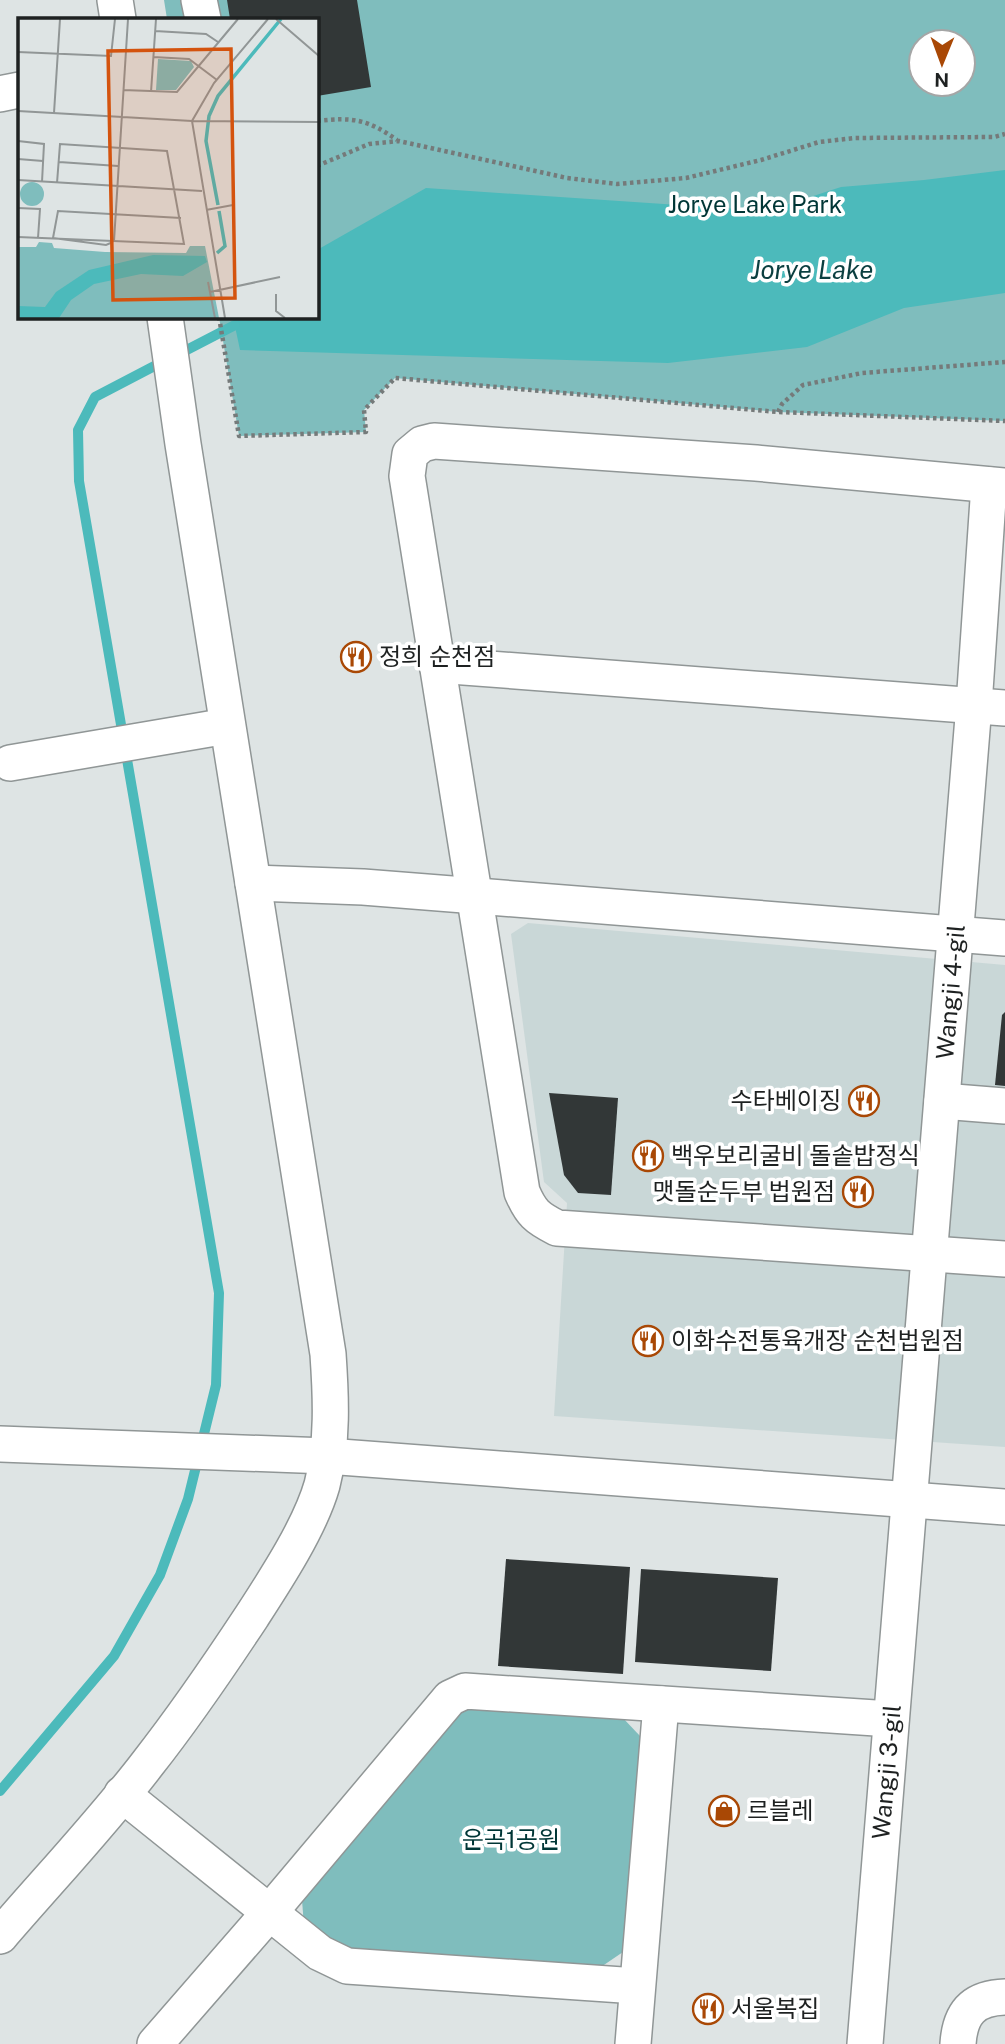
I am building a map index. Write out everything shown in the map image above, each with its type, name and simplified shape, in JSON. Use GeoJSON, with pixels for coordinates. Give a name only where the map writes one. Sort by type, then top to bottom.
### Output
{"type":"FeatureCollection","features":[{"type":"Feature","properties":{"kind":"street"},"geometry":{"type":"LineString","coordinates":[[115,0],[118,18]]}},
{"type":"Feature","properties":{"kind":"street"},"geometry":{"type":"LineString","coordinates":[[199,0],[202,18]]}},
{"type":"Feature","properties":{"kind":"street"},"geometry":{"type":"LineString","coordinates":[[0,93],[18,90]]}},
{"type":"Feature","properties":{"kind":"street"},"geometry":{"type":"LineString","coordinates":[[0,1936],[148,1764],[230,1649],[279,1574],[305,1524],[321,1487],[327,1456],[331,1405],[328,1353],[227,726],[165,319]]}},
{"type":"Feature","properties":{"kind":"street"},"geometry":{"type":"LineString","coordinates":[[1000,480],[434,442],[422,444],[410,454],[407,476],[522,1192],[530,1210],[557,1228],[1005,1259]]}},
{"type":"Feature","properties":{"kind":"street","name":"Wangji 4-gil"},"geometry":{"type":"LineString","coordinates":[[909,1499],[955,934],[990,707],[1000,480]]}},
{"type":"Feature","properties":{"kind":"street"},"geometry":{"type":"LineString","coordinates":[[437,665],[990,707]]}},
{"type":"Feature","properties":{"kind":"street"},"geometry":{"type":"LineString","coordinates":[[10,763],[227,726]]}},
{"type":"Feature","properties":{"kind":"street"},"geometry":{"type":"LineString","coordinates":[[253,883],[363,887],[1005,938]]}},
{"type":"Feature","properties":{"kind":"street"},"geometry":{"type":"LineString","coordinates":[[942,1101],[1005,1107]]}},
{"type":"Feature","properties":{"kind":"street"},"geometry":{"type":"LineString","coordinates":[[0,1444],[327,1456],[1005,1507]]}},
{"type":"Feature","properties":{"kind":"street","name":"Wangji 3-gil"},"geometry":{"type":"LineString","coordinates":[[865,2044],[909,1499]]}},
{"type":"Feature","properties":{"kind":"street"},"geometry":{"type":"LineString","coordinates":[[155,2044],[450,1698],[465,1691],[891,1719]]}},
{"type":"Feature","properties":{"kind":"street"},"geometry":{"type":"LineString","coordinates":[[633,2044],[661,1704]]}},
{"type":"Feature","properties":{"kind":"street"},"geometry":{"type":"LineString","coordinates":[[122,1794],[320,1953],[347,1966],[637,1986]]}},
{"type":"Feature","properties":{"kind":"street"},"geometry":{"type":"LineString","coordinates":[[958,2044],[959,2030],[969,2009],[981,2001],[1005,1997]]}},
{"type":"Feature","properties":{"kind":"path"},"geometry":{"type":"LineString","coordinates":[[318,121],[350,118],[377,126],[399,141]]}},
{"type":"Feature","properties":{"kind":"path"},"geometry":{"type":"LineString","coordinates":[[318,166],[369,144],[399,141],[567,178],[617,184],[686,178],[761,160],[819,142],[855,138],[1005,134]]}},
{"type":"Feature","properties":{"kind":"path"},"geometry":{"type":"LineString","coordinates":[[219,318],[239,436],[366,432],[363,410],[395,378],[778,412],[1005,421]]}},
{"type":"Feature","properties":{"kind":"path"},"geometry":{"type":"LineString","coordinates":[[778,412],[782,404],[803,386],[862,373],[1005,362]]}},
{"type":"Feature","properties":{"kind":"shaded area"},"geometry":{"type":"Polygon","coordinates":[[[528,923],[1005,965],[1005,1447],[554,1416],[567,1203],[544,1182],[511,934],[528,923]]]}},
{"type":"Feature","properties":{"kind":"green space","name":"Jorye Lake Park"},"geometry":{"type":"Polygon","coordinates":[[[164,0],[1005,0],[1005,421],[778,412],[395,378],[364,410],[366,432],[239,436],[219,318],[318,318],[318,18],[167,18],[164,0]]]}},
{"type":"Feature","properties":{"kind":"green space","name":"운곡1공원"},"geometry":{"type":"Polygon","coordinates":[[[479,1705],[622,1717],[640,1736],[623,1952],[598,1969],[331,1951],[304,1926],[302,1900],[461,1712],[479,1705]]]}},
{"type":"Feature","properties":{"kind":"water","name":"Jorye Lake"},"geometry":{"type":"Polygon","coordinates":[[[1005,170],[1005,293],[904,308],[807,347],[668,363],[240,350],[233,318],[318,318],[318,249],[426,188],[767,211],[841,187],[1005,170]]]}},
{"type":"Feature","properties":{"kind":"building"},"geometry":{"type":"Polygon","coordinates":[[[227,0],[357,0],[371,87],[318,96],[318,18],[230,18],[227,0]]]}},
{"type":"Feature","properties":{"kind":"building"},"geometry":{"type":"Polygon","coordinates":[[[1005,1012],[1005,1086],[995,1085],[1002,1015],[1005,1012]]]}},
{"type":"Feature","properties":{"kind":"building"},"geometry":{"type":"Polygon","coordinates":[[[549,1093],[618,1098],[611,1195],[578,1193],[564,1175],[549,1093]]]}},
{"type":"Feature","properties":{"kind":"building"},"geometry":{"type":"Polygon","coordinates":[[[506,1559],[630,1567],[623,1674],[498,1666],[506,1559]]]}},
{"type":"Feature","properties":{"kind":"building"},"geometry":{"type":"Polygon","coordinates":[[[641,1569],[778,1578],[771,1671],[635,1662],[641,1569]]]}},
{"type":"Feature","properties":{"kind":"waterway"},"geometry":{"type":"LineString","coordinates":[[177,355],[235,325]]}},
{"type":"Feature","properties":{"kind":"waterway"},"geometry":{"type":"LineString","coordinates":[[0,1791],[114,1656],[160,1575],[188,1499],[216,1385],[219,1293],[79,481],[78,430],[95,397],[164,361]]}},
{"type":"Feature","properties":{"kind":"place","name":"정희 순천점"},"geometry":{"type":"Point","coordinates":[356,657]}},
{"type":"Feature","properties":{"kind":"place","name":"수타베이징"},"geometry":{"type":"Point","coordinates":[864,1101]}},
{"type":"Feature","properties":{"kind":"place","name":"백우보리굴비 돌솥밥정식"},"geometry":{"type":"Point","coordinates":[648,1156]}},
{"type":"Feature","properties":{"kind":"place","name":"맷돌순두부 법원점"},"geometry":{"type":"Point","coordinates":[858,1192]}},
{"type":"Feature","properties":{"kind":"place","name":"이화수전통육개장 순천법원점"},"geometry":{"type":"Point","coordinates":[648,1341]}},
{"type":"Feature","properties":{"kind":"place","name":"르블레"},"geometry":{"type":"Point","coordinates":[724,1811]}},
{"type":"Feature","properties":{"kind":"place","name":"서울복집"},"geometry":{"type":"Point","coordinates":[708,2009]}}]}
